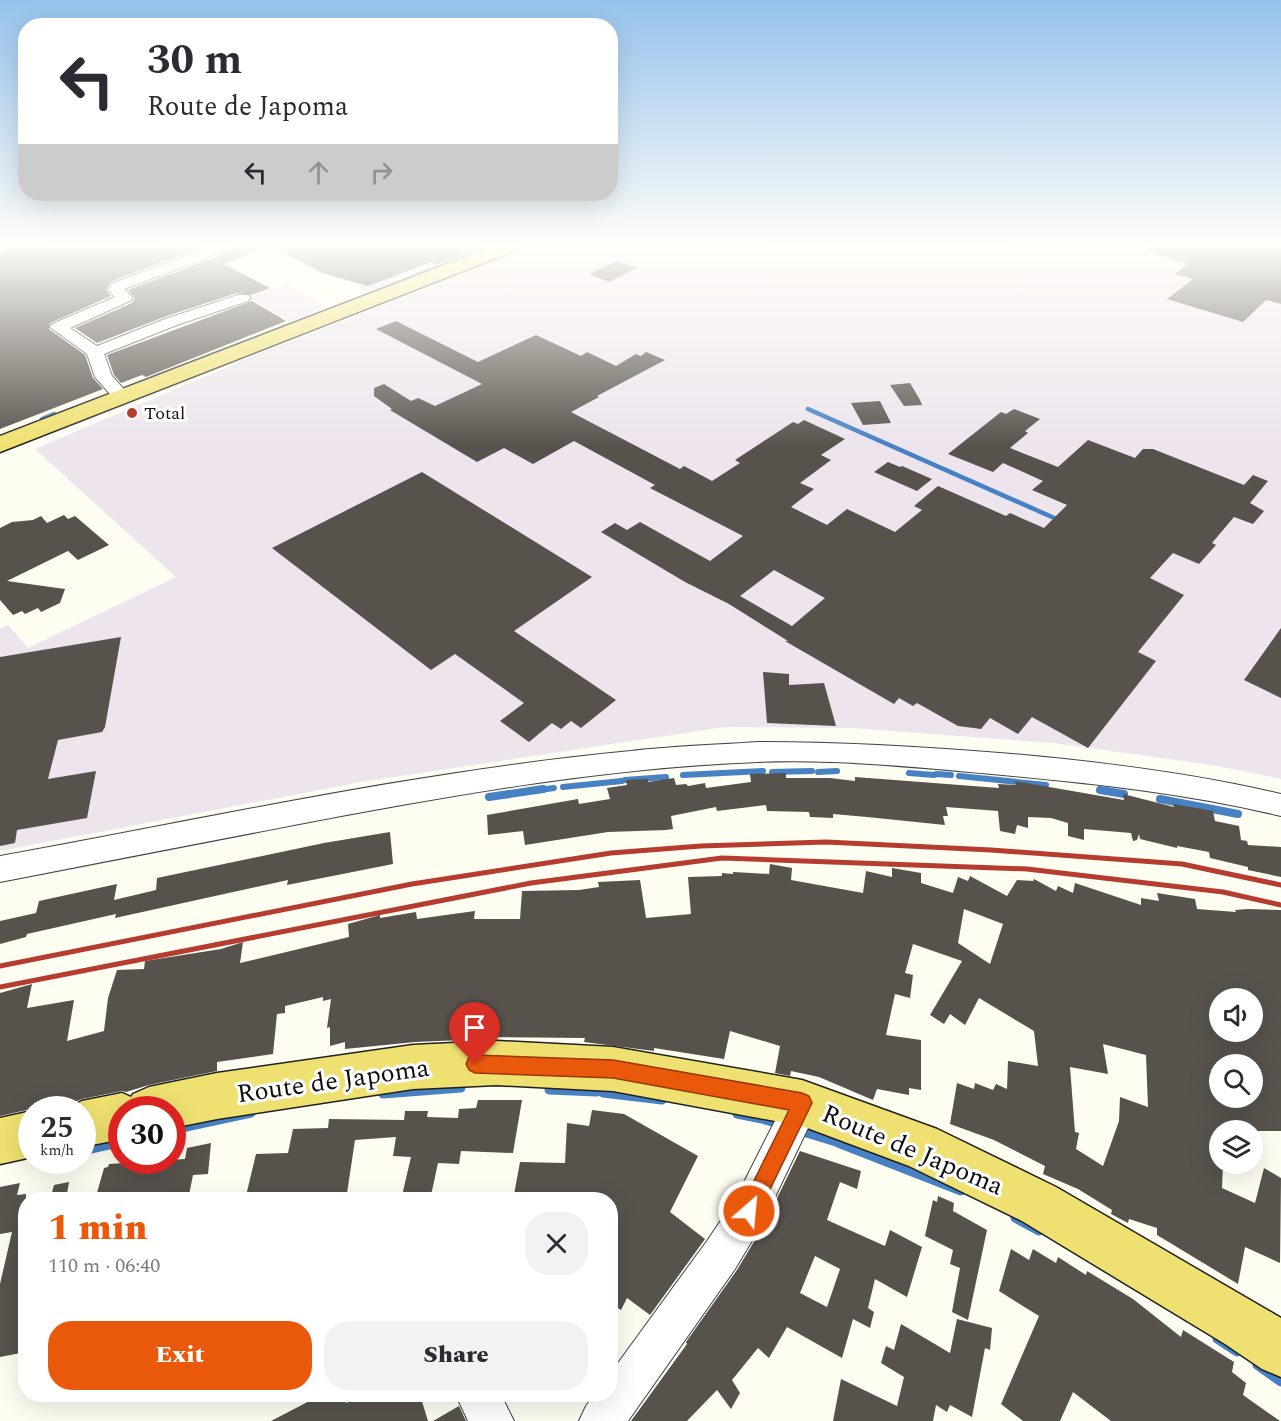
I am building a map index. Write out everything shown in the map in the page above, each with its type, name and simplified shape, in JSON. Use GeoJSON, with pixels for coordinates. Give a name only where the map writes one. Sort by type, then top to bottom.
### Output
{"type":"FeatureCollection","features":[{"type":"Feature","properties":{"kind":"main road"},"geometry":{"type":"LineString","coordinates":[[0,445],[325,313]]}},
{"type":"Feature","properties":{"kind":"main road"},"geometry":{"type":"LineString","coordinates":[[0,436],[119,395],[334,313]]}},
{"type":"Feature","properties":{"kind":"main road","name":"Route de Japoma"},"geometry":{"type":"LineString","coordinates":[[186,1102],[413,1067],[496,1063],[613,1069],[802,1103],[920,1146],[1039,1204],[1236,1320],[1281,1350]]}},
{"type":"Feature","properties":{"kind":"main road"},"geometry":{"type":"LineString","coordinates":[[0,1141],[18,1137]]}},
{"type":"Feature","properties":{"kind":"street"},"geometry":{"type":"LineString","coordinates":[[90,313],[58,327],[95,352]]}},
{"type":"Feature","properties":{"kind":"street"},"geometry":{"type":"LineString","coordinates":[[95,352],[197,313]]}},
{"type":"Feature","properties":{"kind":"street"},"geometry":{"type":"LineString","coordinates":[[95,352],[96,366],[119,395]]}},
{"type":"Feature","properties":{"kind":"street"},"geometry":{"type":"LineString","coordinates":[[0,869],[377,798],[499,778],[631,761],[758,752],[934,758],[1112,774],[1243,796],[1281,805]]}},
{"type":"Feature","properties":{"kind":"street"},"geometry":{"type":"LineString","coordinates":[[618,1399],[721,1255],[749,1211],[802,1103]]}},
{"type":"Feature","properties":{"kind":"street"},"geometry":{"type":"LineString","coordinates":[[481,1402],[492,1421]]}},
{"type":"Feature","properties":{"kind":"street"},"geometry":{"type":"LineString","coordinates":[[601,1421],[616,1402]]}},
{"type":"Feature","properties":{"kind":"shaded area"},"geometry":{"type":"Polygon","coordinates":[[[275,313],[311,313],[290,322],[275,313]]]}},
{"type":"Feature","properties":{"kind":"shaded area"},"geometry":{"type":"Polygon","coordinates":[[[363,313],[1281,313],[1281,779],[1219,766],[1053,743],[852,728],[725,727],[361,782],[0,851],[0,629],[8,625],[28,648],[176,577],[35,449],[270,349],[363,313]]]}},
{"type":"Feature","properties":{"kind":"building"},"geometry":{"type":"Polygon","coordinates":[[[0,313],[72,313],[50,323],[49,329],[85,355],[93,378],[103,389],[0,429],[0,313]]]}},
{"type":"Feature","properties":{"kind":"building"},"geometry":{"type":"Polygon","coordinates":[[[108,313],[175,313],[97,343],[75,328],[108,313]]]}},
{"type":"Feature","properties":{"kind":"building"},"geometry":{"type":"Polygon","coordinates":[[[219,313],[273,313],[286,321],[146,377],[142,375],[121,383],[114,375],[107,355],[219,313]]]}},
{"type":"Feature","properties":{"kind":"building"},"geometry":{"type":"Polygon","coordinates":[[[1214,313],[1252,313],[1243,322],[1214,313]]]}},
{"type":"Feature","properties":{"kind":"building"},"geometry":{"type":"Polygon","coordinates":[[[396,321],[478,362],[536,335],[581,356],[587,352],[616,366],[636,354],[641,356],[646,352],[665,360],[571,412],[680,469],[684,466],[712,481],[740,463],[735,460],[793,422],[798,424],[804,420],[845,439],[821,455],[831,460],[800,483],[814,489],[791,507],[827,525],[847,509],[895,532],[922,510],[914,506],[938,486],[1006,516],[1010,513],[1044,528],[1067,505],[1032,490],[1043,481],[1003,463],[993,472],[948,454],[1001,412],[1006,414],[1014,409],[1040,419],[1010,448],[1058,467],[1088,440],[1135,458],[1143,449],[1153,449],[1244,485],[1253,475],[1268,481],[1250,503],[1264,511],[1253,524],[1234,517],[1212,543],[1216,545],[1199,564],[1173,553],[1150,578],[1184,595],[1138,652],[1156,661],[1088,748],[1032,717],[1018,734],[990,718],[981,729],[958,726],[917,703],[913,706],[899,698],[894,704],[785,641],[788,641],[729,604],[685,582],[601,532],[615,523],[627,530],[640,522],[710,561],[743,536],[650,488],[655,485],[574,441],[533,464],[504,448],[477,462],[390,410],[392,409],[374,396],[374,388],[384,384],[411,401],[418,398],[435,406],[482,384],[376,329],[396,321]],[[774,570],[740,596],[792,626],[825,598],[774,570]]]}},
{"type":"Feature","properties":{"kind":"building"},"geometry":{"type":"Polygon","coordinates":[[[910,383],[922,405],[904,406],[890,385],[910,383]]]}},
{"type":"Feature","properties":{"kind":"building"},"geometry":{"type":"Polygon","coordinates":[[[880,401],[891,423],[863,425],[851,403],[880,401]]]}},
{"type":"Feature","properties":{"kind":"building"},"geometry":{"type":"Polygon","coordinates":[[[888,462],[932,479],[917,491],[874,472],[888,462]]]}},
{"type":"Feature","properties":{"kind":"building"},"geometry":{"type":"Polygon","coordinates":[[[422,472],[592,577],[514,631],[616,700],[581,728],[571,721],[561,729],[552,723],[529,742],[500,721],[524,703],[455,654],[431,670],[272,548],[422,472]]]}},
{"type":"Feature","properties":{"kind":"building"},"geometry":{"type":"Polygon","coordinates":[[[64,515],[68,519],[75,516],[109,545],[78,560],[68,551],[7,581],[65,589],[60,603],[41,612],[38,608],[25,614],[22,611],[13,615],[0,600],[0,528],[12,522],[33,520],[41,516],[47,523],[64,515]]]}},
{"type":"Feature","properties":{"kind":"building"},"geometry":{"type":"Polygon","coordinates":[[[1281,628],[1281,698],[1244,680],[1281,628]]]}},
{"type":"Feature","properties":{"kind":"building"},"geometry":{"type":"Polygon","coordinates":[[[121,637],[105,727],[102,732],[58,740],[48,779],[96,771],[87,818],[17,830],[15,843],[0,846],[0,657],[121,637]]]}},
{"type":"Feature","properties":{"kind":"building"},"geometry":{"type":"Polygon","coordinates":[[[763,672],[789,674],[789,685],[824,683],[836,726],[767,723],[763,672]]]}},
{"type":"Feature","properties":{"kind":"building"},"geometry":{"type":"Polygon","coordinates":[[[786,773],[786,778],[830,778],[855,781],[855,777],[999,788],[998,784],[1016,785],[1015,781],[1124,800],[1123,794],[1174,807],[1173,804],[1213,811],[1215,821],[1239,826],[1241,840],[1247,841],[1248,845],[1281,847],[1281,877],[1210,858],[1209,852],[1177,846],[1177,848],[1140,839],[1139,834],[1137,840],[1133,841],[1131,833],[1084,829],[1084,840],[1068,836],[1068,823],[1051,818],[1028,817],[1028,828],[1017,825],[1015,834],[1000,831],[998,811],[946,807],[948,816],[943,816],[945,825],[833,814],[833,818],[810,817],[809,812],[767,811],[766,805],[717,811],[716,807],[671,816],[673,829],[666,830],[608,832],[525,845],[523,831],[488,835],[487,815],[578,799],[579,804],[610,799],[607,788],[627,785],[626,780],[648,779],[648,782],[674,778],[676,785],[686,784],[688,786],[705,783],[706,788],[751,782],[750,774],[786,773]]]}},
{"type":"Feature","properties":{"kind":"building"},"geometry":{"type":"Polygon","coordinates":[[[390,832],[393,864],[287,885],[288,880],[115,918],[116,914],[27,934],[26,937],[0,944],[0,921],[36,913],[39,901],[117,884],[114,900],[156,890],[157,878],[324,843],[390,832]]]}},
{"type":"Feature","properties":{"kind":"building"},"geometry":{"type":"Polygon","coordinates":[[[770,864],[792,868],[791,880],[863,893],[866,871],[892,877],[892,868],[921,873],[921,883],[953,893],[958,877],[968,881],[970,876],[1007,896],[1017,880],[1033,881],[1034,879],[1056,891],[1058,886],[1073,893],[1075,883],[1141,905],[1141,898],[1159,901],[1157,893],[1195,899],[1197,909],[1236,912],[1235,910],[1248,909],[1281,910],[1281,1131],[1263,1131],[1263,1120],[1209,1120],[1209,1174],[1223,1174],[1222,1188],[1255,1203],[1264,1168],[1281,1178],[1280,1263],[1245,1247],[1238,1284],[1157,1235],[1157,1228],[1129,1219],[1128,1223],[1111,1214],[1112,1210],[1078,1189],[1043,1174],[1045,1166],[994,1140],[950,1124],[957,1083],[974,1089],[975,1083],[993,1090],[996,1084],[1007,1089],[1008,1061],[1038,1066],[1034,1031],[979,998],[965,1025],[950,1014],[944,1024],[930,1015],[962,961],[913,944],[905,973],[913,975],[910,998],[895,994],[886,1035],[921,1040],[921,1090],[909,1088],[909,1095],[877,1089],[873,1100],[819,1077],[791,1071],[790,1076],[775,1073],[780,1046],[730,1031],[724,1059],[654,1048],[654,1051],[584,1042],[585,1038],[485,1037],[485,1039],[415,1042],[345,1049],[345,1042],[330,1046],[330,1027],[327,1028],[331,999],[323,1001],[323,997],[285,1006],[285,1013],[277,1014],[273,1054],[217,1062],[217,1071],[126,1092],[96,1096],[18,1096],[18,1112],[0,1116],[0,993],[32,984],[27,1008],[74,1000],[67,1041],[104,1031],[108,998],[117,970],[144,969],[145,961],[221,949],[243,942],[240,963],[349,937],[348,924],[380,915],[380,918],[416,912],[417,919],[475,911],[474,919],[520,919],[522,891],[579,890],[599,887],[598,882],[640,880],[646,918],[691,914],[688,877],[722,876],[722,873],[733,874],[733,872],[769,874],[770,864]],[[964,909],[958,943],[990,964],[1003,924],[964,909]],[[1103,1044],[1108,1074],[1070,1067],[1075,1132],[1079,1133],[1076,1149],[1103,1166],[1119,1121],[1120,1097],[1148,1107],[1146,1055],[1103,1044]]]}},
{"type":"Feature","properties":{"kind":"building"},"geometry":{"type":"Polygon","coordinates":[[[478,1100],[522,1100],[513,1153],[461,1151],[459,1164],[438,1163],[432,1192],[403,1192],[411,1157],[393,1156],[396,1137],[355,1140],[347,1192],[247,1192],[256,1154],[288,1153],[293,1129],[328,1128],[329,1119],[404,1120],[405,1111],[428,1111],[427,1117],[458,1118],[459,1109],[476,1108],[478,1100]]]}},
{"type":"Feature","properties":{"kind":"building"},"geometry":{"type":"Polygon","coordinates":[[[592,1110],[624,1114],[698,1156],[670,1212],[705,1239],[650,1315],[627,1298],[621,1310],[618,1308],[618,1192],[514,1192],[520,1162],[565,1163],[567,1123],[589,1126],[592,1110]]]}},
{"type":"Feature","properties":{"kind":"building"},"geometry":{"type":"Polygon","coordinates":[[[211,1143],[208,1174],[193,1175],[190,1192],[97,1192],[104,1168],[108,1167],[108,1174],[186,1174],[187,1148],[211,1143]]]}},
{"type":"Feature","properties":{"kind":"building"},"geometry":{"type":"Polygon","coordinates":[[[800,1151],[861,1171],[857,1189],[840,1182],[827,1220],[885,1246],[890,1230],[922,1247],[907,1297],[875,1279],[868,1308],[874,1312],[870,1328],[853,1319],[842,1358],[787,1327],[769,1358],[758,1348],[732,1380],[740,1393],[731,1409],[717,1390],[687,1421],[631,1421],[687,1344],[686,1342],[737,1270],[764,1225],[800,1151]],[[815,1256],[800,1293],[827,1307],[840,1269],[815,1256]]]}},
{"type":"Feature","properties":{"kind":"building"},"geometry":{"type":"Polygon","coordinates":[[[69,1182],[67,1192],[52,1192],[54,1185],[69,1182]]]}},
{"type":"Feature","properties":{"kind":"building"},"geometry":{"type":"Polygon","coordinates":[[[20,1183],[17,1195],[18,1354],[0,1357],[0,1284],[12,1232],[0,1234],[0,1187],[20,1183]]]}},
{"type":"Feature","properties":{"kind":"building"},"geometry":{"type":"Polygon","coordinates":[[[938,1196],[954,1203],[953,1211],[987,1230],[968,1320],[952,1312],[960,1268],[950,1264],[953,1250],[925,1236],[933,1200],[937,1202],[938,1196]]]}},
{"type":"Feature","properties":{"kind":"building"},"geometry":{"type":"Polygon","coordinates":[[[1011,1249],[1029,1260],[1033,1249],[1056,1263],[1058,1257],[1086,1275],[1087,1271],[1133,1299],[1181,1337],[1183,1330],[1234,1362],[1232,1372],[1246,1383],[1243,1395],[1280,1421],[1111,1421],[1073,1392],[1060,1421],[1023,1421],[1001,1404],[1039,1316],[999,1291],[1011,1249]]]}},
{"type":"Feature","properties":{"kind":"building"},"geometry":{"type":"Polygon","coordinates":[[[957,1319],[992,1328],[990,1350],[985,1348],[972,1417],[950,1405],[947,1412],[936,1405],[933,1421],[833,1421],[841,1379],[897,1406],[904,1377],[881,1363],[886,1346],[894,1350],[901,1324],[950,1353],[957,1319]]]}},
{"type":"Feature","properties":{"kind":"building"},"geometry":{"type":"Polygon","coordinates":[[[308,1402],[422,1402],[428,1421],[271,1421],[308,1402]]]}},
{"type":"Feature","properties":{"kind":"building"},"geometry":{"type":"Polygon","coordinates":[[[459,1406],[466,1421],[433,1421],[459,1406]]]}},
{"type":"Feature","properties":{"kind":"waterway"},"geometry":{"type":"LineString","coordinates":[[808,409],[1061,521]]}},
{"type":"Feature","properties":{"kind":"waterway"},"geometry":{"type":"LineString","coordinates":[[42,419],[54,414]]}},
{"type":"Feature","properties":{"kind":"waterway"},"geometry":{"type":"LineString","coordinates":[[683,775],[763,771]]}},
{"type":"Feature","properties":{"kind":"waterway"},"geometry":{"type":"LineString","coordinates":[[772,772],[812,771]]}},
{"type":"Feature","properties":{"kind":"waterway"},"geometry":{"type":"LineString","coordinates":[[818,772],[837,771]]}},
{"type":"Feature","properties":{"kind":"waterway"},"geometry":{"type":"LineString","coordinates":[[909,773],[934,775]]}},
{"type":"Feature","properties":{"kind":"waterway"},"geometry":{"type":"LineString","coordinates":[[936,774],[951,775]]}},
{"type":"Feature","properties":{"kind":"waterway"},"geometry":{"type":"LineString","coordinates":[[959,776],[1046,785]]}},
{"type":"Feature","properties":{"kind":"waterway"},"geometry":{"type":"LineString","coordinates":[[625,780],[666,777]]}},
{"type":"Feature","properties":{"kind":"waterway"},"geometry":{"type":"LineString","coordinates":[[563,787],[622,781]]}},
{"type":"Feature","properties":{"kind":"waterway"},"geometry":{"type":"LineString","coordinates":[[533,791],[554,788]]}},
{"type":"Feature","properties":{"kind":"waterway"},"geometry":{"type":"LineString","coordinates":[[489,797],[543,789]]}},
{"type":"Feature","properties":{"kind":"waterway"},"geometry":{"type":"LineString","coordinates":[[1100,790],[1124,794]]}},
{"type":"Feature","properties":{"kind":"waterway"},"geometry":{"type":"LineString","coordinates":[[1160,799],[1238,814]]}},
{"type":"Feature","properties":{"kind":"waterway"},"geometry":{"type":"LineString","coordinates":[[383,1094],[461,1088]]}},
{"type":"Feature","properties":{"kind":"waterway"},"geometry":{"type":"LineString","coordinates":[[549,1090],[597,1092]]}},
{"type":"Feature","properties":{"kind":"waterway"},"geometry":{"type":"LineString","coordinates":[[603,1093],[662,1100]]}},
{"type":"Feature","properties":{"kind":"waterway"},"geometry":{"type":"LineString","coordinates":[[186,1127],[251,1113]]}},
{"type":"Feature","properties":{"kind":"waterway"},"geometry":{"type":"LineString","coordinates":[[737,1114],[762,1119]]}},
{"type":"Feature","properties":{"kind":"waterway"},"geometry":{"type":"LineString","coordinates":[[765,1120],[782,1125]]}},
{"type":"Feature","properties":{"kind":"waterway"},"geometry":{"type":"LineString","coordinates":[[800,1131],[836,1142]]}},
{"type":"Feature","properties":{"kind":"waterway"},"geometry":{"type":"LineString","coordinates":[[838,1143],[961,1191]]}},
{"type":"Feature","properties":{"kind":"waterway"},"geometry":{"type":"LineString","coordinates":[[96,1148],[108,1145]]}},
{"type":"Feature","properties":{"kind":"waterway"},"geometry":{"type":"LineString","coordinates":[[1015,1218],[1039,1231]]}},
{"type":"Feature","properties":{"kind":"waterway"},"geometry":{"type":"LineString","coordinates":[[1217,1339],[1237,1352]]}},
{"type":"Feature","properties":{"kind":"waterway"},"geometry":{"type":"LineString","coordinates":[[1257,1365],[1281,1382]]}},
{"type":"Feature","properties":{"kind":"railway"},"geometry":{"type":"LineString","coordinates":[[0,966],[412,884],[611,853],[701,846],[826,842],[991,850],[1182,864],[1281,885]]}},
{"type":"Feature","properties":{"kind":"railway"},"geometry":{"type":"LineString","coordinates":[[0,987],[531,883],[722,858],[1027,869],[1223,892],[1281,905]]}},
{"type":"Feature","properties":{"kind":"place","name":"Total"},"geometry":{"type":"Point","coordinates":[132,413]}},
{"type":"Feature","properties":{"kind":"route"},"geometry":{"type":"LineString","coordinates":[[475,1064],[613,1069],[802,1103],[749,1211]]}}]}
